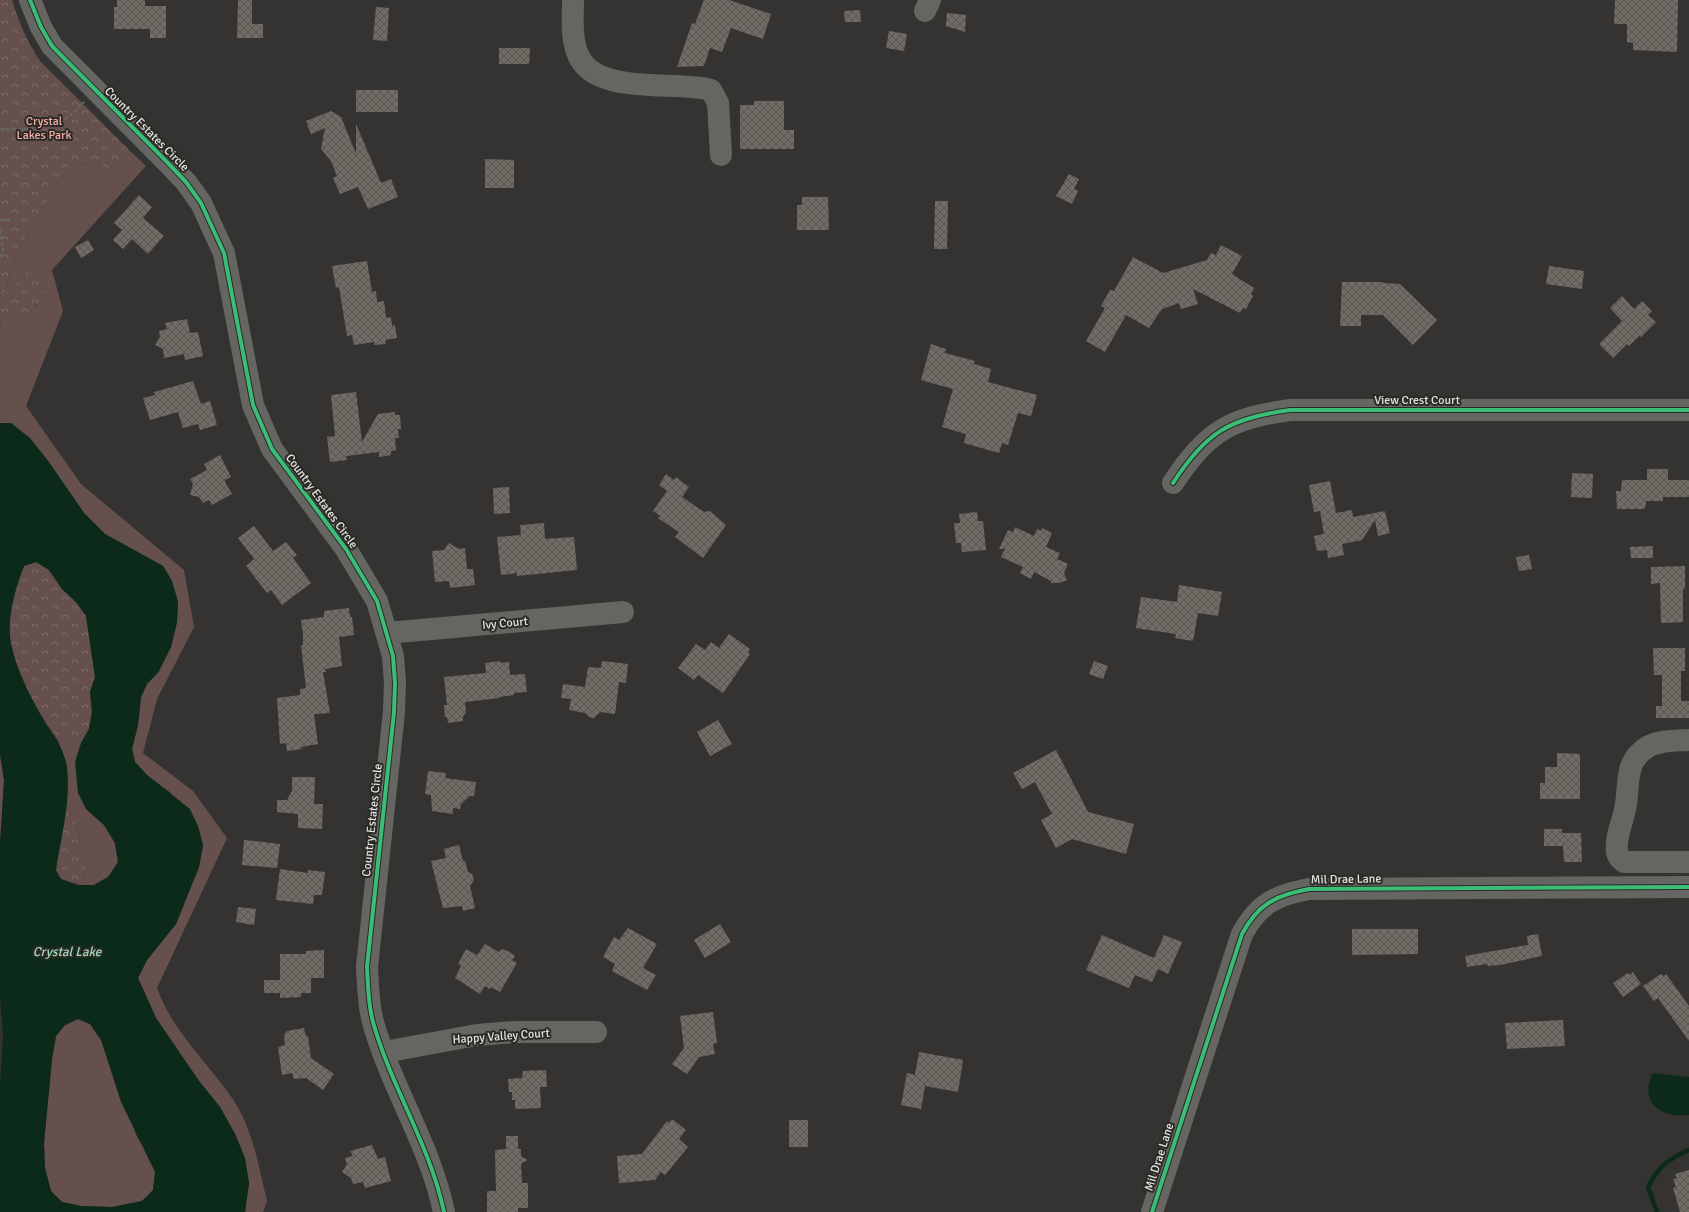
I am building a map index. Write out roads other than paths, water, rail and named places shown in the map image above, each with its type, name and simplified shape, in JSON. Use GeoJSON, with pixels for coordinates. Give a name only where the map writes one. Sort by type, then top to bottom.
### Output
{"type":"FeatureCollection","features":[{"type":"Feature","properties":{"kind":"street","name":"Country Estates Circle"},"geometry":{"type":"LineString","coordinates":[[30,0],[41,26],[52,46],[186,182],[201,203],[224,253],[253,405],[262,427],[272,449],[282,465],[346,549],[377,601],[393,656],[395,683],[394,712],[367,967],[368,994],[373,1021],[384,1052],[431,1164],[444,1212]]}},
{"type":"Feature","properties":{"kind":"street"},"geometry":{"type":"LineString","coordinates":[[573,0],[573,32],[577,53],[591,72],[620,84],[697,87],[711,90],[718,103],[721,155]]}},
{"type":"Feature","properties":{"kind":"street","name":"View Crest Court"},"geometry":{"type":"LineString","coordinates":[[1173,483],[1200,446],[1218,432],[1238,422],[1271,413],[1305,410],[1689,410]]}},
{"type":"Feature","properties":{"kind":"street","name":"Ivy Court"},"geometry":{"type":"LineString","coordinates":[[387,633],[623,612]]}},
{"type":"Feature","properties":{"kind":"street"},"geometry":{"type":"LineString","coordinates":[[1689,740],[1664,742],[1650,746],[1642,751],[1636,758],[1627,784],[1624,818],[1619,828],[1617,852],[1618,857],[1624,862],[1689,862]]}},
{"type":"Feature","properties":{"kind":"street","name":"Mil Drae Lane"},"geometry":{"type":"LineString","coordinates":[[1152,1212],[1242,934],[1250,919],[1259,909],[1272,900],[1288,893],[1308,889],[1689,887]]}},
{"type":"Feature","properties":{"kind":"street","name":"Happy Valley Court"},"geometry":{"type":"LineString","coordinates":[[384,1052],[477,1035],[515,1032],[596,1032]]}},
{"type":"Feature","properties":{"kind":"water","name":"Crystal Lake"},"geometry":{"type":"Polygon","coordinates":[[[0,423],[11,423],[30,438],[49,462],[84,513],[105,534],[163,566],[172,581],[178,602],[177,622],[171,647],[158,672],[147,684],[141,697],[138,725],[132,749],[135,762],[147,775],[190,809],[198,826],[203,845],[199,867],[176,924],[147,960],[138,978],[156,1018],[199,1081],[220,1107],[235,1134],[245,1158],[249,1183],[245,1212],[0,1212],[0,1083],[3,1036],[0,995],[0,844],[4,780],[0,754],[0,423]],[[36,562],[24,566],[17,584],[12,604],[10,624],[11,643],[23,681],[41,716],[57,740],[67,767],[67,806],[56,870],[61,879],[76,885],[94,885],[108,877],[118,862],[115,843],[104,825],[86,809],[78,793],[75,762],[81,743],[89,729],[92,712],[90,692],[95,677],[86,616],[76,602],[62,589],[49,570],[36,562]],[[78,1019],[65,1025],[56,1036],[52,1059],[44,1143],[45,1168],[51,1191],[62,1202],[81,1206],[112,1207],[142,1201],[153,1190],[155,1172],[121,1102],[101,1040],[90,1024],[78,1019]]]}},
{"type":"Feature","properties":{"kind":"water"},"geometry":{"type":"Polygon","coordinates":[[[1653,1073],[1689,1077],[1689,1115],[1669,1114],[1661,1111],[1655,1106],[1650,1100],[1648,1093],[1649,1084],[1653,1073]]]}},
{"type":"Feature","properties":{"kind":"waterway"},"geometry":{"type":"LineString","coordinates":[[1657,1212],[1648,1187],[1664,1164],[1689,1150]]}},
{"type":"Feature","properties":{"kind":"park label","name":"Crystal Lakes Park"},"geometry":{"type":"Point","coordinates":[44,128]}}]}
